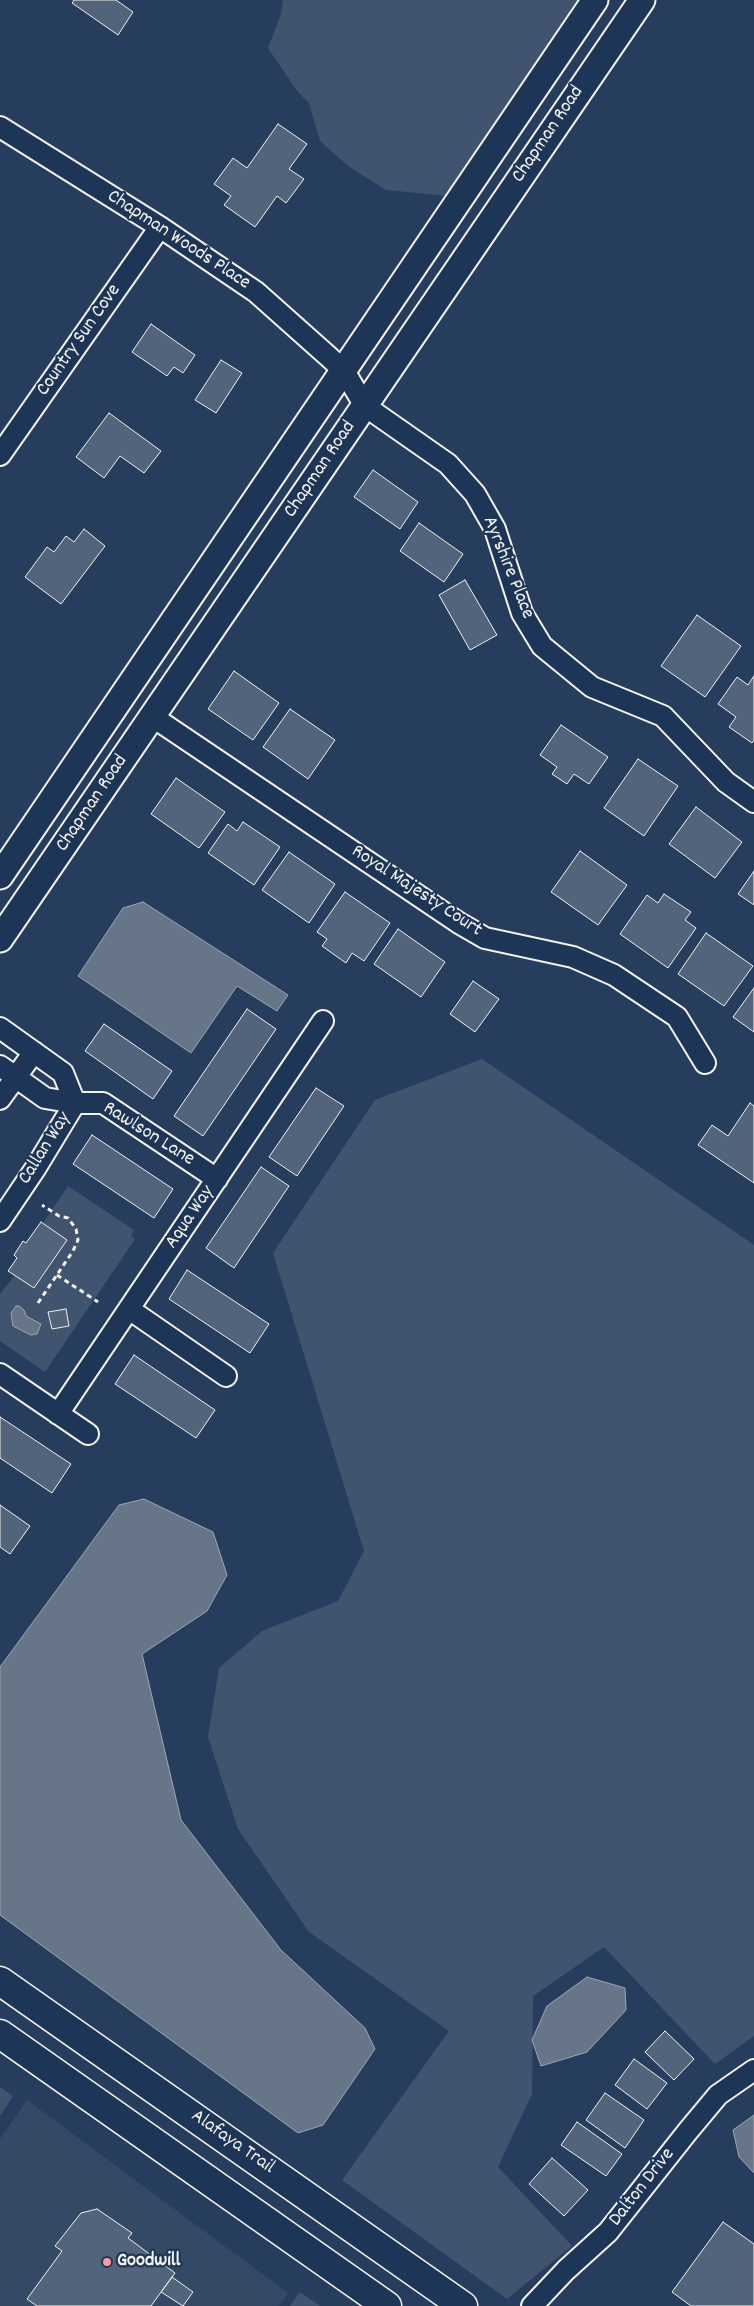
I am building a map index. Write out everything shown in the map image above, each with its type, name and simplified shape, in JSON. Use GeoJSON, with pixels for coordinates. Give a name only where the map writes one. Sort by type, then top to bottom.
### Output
{"type":"FeatureCollection","features":[{"type":"Feature","properties":{"kind":"main road","name":"Alafaya Trail"},"geometry":{"type":"LineString","coordinates":[[0,1981],[463,2306]]}},
{"type":"Feature","properties":{"kind":"main road"},"geometry":{"type":"LineString","coordinates":[[0,2034],[387,2306]]}},
{"type":"Feature","properties":{"kind":"street","name":"Chapman Road"},"geometry":{"type":"LineString","coordinates":[[0,876],[595,0]]}},
{"type":"Feature","properties":{"kind":"street","name":"Chapman Road"},"geometry":{"type":"LineString","coordinates":[[0,939],[642,0]]}},
{"type":"Feature","properties":{"kind":"street","name":"Chapman Woods Place"},"geometry":{"type":"LineString","coordinates":[[0,126],[160,227],[256,292],[344,371]]}},
{"type":"Feature","properties":{"kind":"street","name":"Country Sun Cove"},"geometry":{"type":"LineString","coordinates":[[0,455],[160,227]]}},
{"type":"Feature","properties":{"kind":"street","name":"Ayrshire Place"},"geometry":{"type":"LineString","coordinates":[[344,371],[365,406],[448,464],[475,494],[495,529],[522,613],[542,646],[592,687],[663,716],[726,782],[754,802]]}},
{"type":"Feature","properties":{"kind":"street","name":"Royal Majesty Court"},"geometry":{"type":"LineString","coordinates":[[152,717],[459,923],[485,938],[573,957],[614,975],[677,1017],[705,1063]]}},
{"type":"Feature","properties":{"kind":"street","name":"Aqua Way"},"geometry":{"type":"LineString","coordinates":[[58,1414],[323,1021]]}},
{"type":"Feature","properties":{"kind":"street","name":"Rawlson Lane"},"geometry":{"type":"LineString","coordinates":[[0,1028],[63,1073],[75,1103]]}},
{"type":"Feature","properties":{"kind":"street"},"geometry":{"type":"LineString","coordinates":[[0,1099],[34,1052]]}},
{"type":"Feature","properties":{"kind":"street","name":"Rawlson Lane"},"geometry":{"type":"LineString","coordinates":[[0,1066],[45,1098],[75,1103],[103,1104],[217,1179]]}},
{"type":"Feature","properties":{"kind":"street","name":"Callan Way"},"geometry":{"type":"LineString","coordinates":[[0,1221],[35,1169],[75,1103]]}},
{"type":"Feature","properties":{"kind":"street"},"geometry":{"type":"LineString","coordinates":[[129,1309],[226,1376]]}},
{"type":"Feature","properties":{"kind":"street"},"geometry":{"type":"LineString","coordinates":[[0,1374],[88,1434]]}},
{"type":"Feature","properties":{"kind":"street","name":"Dalton Drive"},"geometry":{"type":"LineString","coordinates":[[532,2306],[566,2270],[608,2232],[688,2130],[718,2096],[754,2070]]}},
{"type":"Feature","properties":{"kind":"path"},"geometry":{"type":"LineString","coordinates":[[38,1303],[73,1251],[78,1240],[76,1229],[68,1218],[59,1216],[42,1205]]}},
{"type":"Feature","properties":{"kind":"path"},"geometry":{"type":"LineString","coordinates":[[57,1275],[98,1302]]}},
{"type":"Feature","properties":{"kind":"shaded area"},"geometry":{"type":"Polygon","coordinates":[[[283,0],[582,0],[448,196],[386,190],[348,166],[320,141],[309,103],[297,91],[268,48],[281,14],[283,0]]]}},
{"type":"Feature","properties":{"kind":"shaded area"},"geometry":{"type":"Polygon","coordinates":[[[143,902],[288,995],[277,1011],[237,986],[191,1053],[78,976],[123,908],[143,902]]]}},
{"type":"Feature","properties":{"kind":"shaded area"},"geometry":{"type":"Polygon","coordinates":[[[482,1059],[754,1245],[754,2036],[715,2064],[604,1947],[533,1996],[532,2094],[498,2167],[572,2246],[507,2299],[342,2180],[449,2031],[309,1932],[238,1829],[208,1737],[219,1668],[262,1631],[338,1601],[364,1551],[273,1253],[375,1100],[482,1059]]]}},
{"type":"Feature","properties":{"kind":"shaded area"},"geometry":{"type":"Polygon","coordinates":[[[68,1186],[134,1230],[131,1236],[135,1239],[45,1372],[0,1341],[0,1294],[15,1275],[35,1288],[67,1240],[43,1223],[68,1186]]]}},
{"type":"Feature","properties":{"kind":"shaded area"},"geometry":{"type":"Polygon","coordinates":[[[16,1306],[24,1310],[26,1316],[41,1324],[37,1334],[31,1335],[13,1326],[11,1313],[16,1306]]]}},
{"type":"Feature","properties":{"kind":"shaded area"},"geometry":{"type":"Polygon","coordinates":[[[144,1499],[213,1532],[227,1575],[207,1611],[142,1654],[181,1820],[281,1950],[365,2028],[375,2049],[323,2125],[298,2133],[0,1915],[0,1667],[119,1505],[144,1499]]]}},
{"type":"Feature","properties":{"kind":"shaded area"},"geometry":{"type":"Polygon","coordinates":[[[587,1977],[625,1988],[626,2010],[587,2052],[541,2066],[532,2040],[547,2006],[587,1977]]]}},
{"type":"Feature","properties":{"kind":"shaded area"},"geometry":{"type":"Polygon","coordinates":[[[0,2087],[13,2096],[0,2116],[0,2087]]]}},
{"type":"Feature","properties":{"kind":"shaded area"},"geometry":{"type":"Polygon","coordinates":[[[27,2100],[288,2293],[279,2306],[0,2306],[0,2139],[27,2100]]]}},
{"type":"Feature","properties":{"kind":"shaded area"},"geometry":{"type":"Polygon","coordinates":[[[754,2115],[754,2173],[739,2157],[733,2130],[754,2115]]]}},
{"type":"Feature","properties":{"kind":"shaded area"},"geometry":{"type":"Polygon","coordinates":[[[300,2292],[320,2306],[290,2306],[300,2292]]]}},
{"type":"Feature","properties":{"kind":"building"},"geometry":{"type":"Polygon","coordinates":[[[74,0],[116,0],[133,12],[118,35],[72,3],[74,0]]]}},
{"type":"Feature","properties":{"kind":"building"},"geometry":{"type":"Polygon","coordinates":[[[278,124],[307,144],[289,169],[304,179],[286,203],[277,196],[255,227],[224,205],[231,196],[214,184],[233,158],[247,168],[278,124]]]}},
{"type":"Feature","properties":{"kind":"building"},"geometry":{"type":"Polygon","coordinates":[[[151,324],[195,355],[183,373],[174,367],[167,376],[132,352],[151,324]]]}},
{"type":"Feature","properties":{"kind":"building"},"geometry":{"type":"Polygon","coordinates":[[[221,360],[242,373],[216,413],[195,400],[221,360]]]}},
{"type":"Feature","properties":{"kind":"building"},"geometry":{"type":"Polygon","coordinates":[[[109,413],[161,451],[144,473],[120,456],[104,478],[76,457],[109,413]]]}},
{"type":"Feature","properties":{"kind":"building"},"geometry":{"type":"Polygon","coordinates":[[[373,470],[418,502],[400,529],[354,497],[373,470]]]}},
{"type":"Feature","properties":{"kind":"building"},"geometry":{"type":"Polygon","coordinates":[[[419,523],[463,554],[444,582],[400,551],[419,523]]]}},
{"type":"Feature","properties":{"kind":"building"},"geometry":{"type":"Polygon","coordinates":[[[84,529],[105,546],[61,604],[25,577],[47,547],[54,552],[66,536],[74,542],[84,529]]]}},
{"type":"Feature","properties":{"kind":"building"},"geometry":{"type":"Polygon","coordinates":[[[465,580],[497,635],[470,650],[439,595],[465,580]]]}},
{"type":"Feature","properties":{"kind":"building"},"geometry":{"type":"Polygon","coordinates":[[[697,615],[741,646],[705,697],[661,666],[697,615]]]}},
{"type":"Feature","properties":{"kind":"building"},"geometry":{"type":"Polygon","coordinates":[[[234,671],[279,703],[253,740],[208,709],[234,671]]]}},
{"type":"Feature","properties":{"kind":"building"},"geometry":{"type":"Polygon","coordinates":[[[754,676],[754,740],[752,743],[729,727],[736,717],[718,704],[737,677],[748,685],[754,676]]]}},
{"type":"Feature","properties":{"kind":"building"},"geometry":{"type":"Polygon","coordinates":[[[290,709],[335,740],[308,779],[263,747],[290,709]]]}},
{"type":"Feature","properties":{"kind":"building"},"geometry":{"type":"Polygon","coordinates":[[[561,725],[608,757],[589,784],[574,774],[567,784],[552,774],[557,767],[540,755],[561,725]]]}},
{"type":"Feature","properties":{"kind":"building"},"geometry":{"type":"Polygon","coordinates":[[[638,759],[678,786],[644,836],[604,808],[638,759]]]}},
{"type":"Feature","properties":{"kind":"building"},"geometry":{"type":"Polygon","coordinates":[[[176,778],[225,812],[199,848],[151,814],[176,778]]]}},
{"type":"Feature","properties":{"kind":"building"},"geometry":{"type":"Polygon","coordinates":[[[696,807],[742,842],[715,878],[669,844],[696,807]]]}},
{"type":"Feature","properties":{"kind":"building"},"geometry":{"type":"Polygon","coordinates":[[[243,822],[280,847],[254,885],[208,853],[228,824],[237,831],[243,822]]]}},
{"type":"Feature","properties":{"kind":"building"},"geometry":{"type":"Polygon","coordinates":[[[580,851],[627,885],[598,925],[551,892],[580,851]]]}},
{"type":"Feature","properties":{"kind":"building"},"geometry":{"type":"Polygon","coordinates":[[[289,852],[335,884],[309,923],[262,890],[289,852]]]}},
{"type":"Feature","properties":{"kind":"building"},"geometry":{"type":"Polygon","coordinates":[[[754,871],[754,905],[738,894],[754,871]]]}},
{"type":"Feature","properties":{"kind":"building"},"geometry":{"type":"Polygon","coordinates":[[[345,892],[390,923],[364,961],[352,953],[346,963],[322,946],[327,939],[317,932],[345,892]]]}},
{"type":"Feature","properties":{"kind":"building"},"geometry":{"type":"Polygon","coordinates":[[[664,894],[691,912],[685,920],[696,928],[668,968],[620,934],[647,895],[658,903],[664,894]]]}},
{"type":"Feature","properties":{"kind":"building"},"geometry":{"type":"Polygon","coordinates":[[[398,929],[445,962],[421,997],[374,964],[398,929]]]}},
{"type":"Feature","properties":{"kind":"building"},"geometry":{"type":"Polygon","coordinates":[[[706,933],[753,966],[724,1006],[678,974],[706,933]]]}},
{"type":"Feature","properties":{"kind":"building"},"geometry":{"type":"Polygon","coordinates":[[[473,981],[499,999],[475,1032],[450,1014],[473,981]]]}},
{"type":"Feature","properties":{"kind":"building"},"geometry":{"type":"Polygon","coordinates":[[[754,988],[754,1032],[733,1017],[754,988]]]}},
{"type":"Feature","properties":{"kind":"building"},"geometry":{"type":"Polygon","coordinates":[[[247,1009],[276,1029],[203,1136],[174,1116],[247,1009]]]}},
{"type":"Feature","properties":{"kind":"building"},"geometry":{"type":"Polygon","coordinates":[[[104,1024],[172,1071],[153,1099],[85,1051],[104,1024]]]}},
{"type":"Feature","properties":{"kind":"building"},"geometry":{"type":"Polygon","coordinates":[[[316,1088],[344,1106],[297,1176],[269,1157],[316,1088]]]}},
{"type":"Feature","properties":{"kind":"building"},"geometry":{"type":"Polygon","coordinates":[[[750,1103],[754,1106],[754,1183],[698,1145],[712,1125],[728,1136],[750,1103]]]}},
{"type":"Feature","properties":{"kind":"building"},"geometry":{"type":"Polygon","coordinates":[[[92,1135],[173,1189],[154,1218],[73,1164],[92,1135]]]}},
{"type":"Feature","properties":{"kind":"building"},"geometry":{"type":"Polygon","coordinates":[[[261,1167],[289,1186],[234,1268],[206,1248],[261,1167]]]}},
{"type":"Feature","properties":{"kind":"building"},"geometry":{"type":"Polygon","coordinates":[[[41,1222],[67,1240],[34,1288],[8,1271],[17,1258],[14,1255],[23,1241],[26,1243],[41,1222]]]}},
{"type":"Feature","properties":{"kind":"building"},"geometry":{"type":"Polygon","coordinates":[[[187,1270],[269,1324],[250,1353],[169,1299],[187,1270]]]}},
{"type":"Feature","properties":{"kind":"building"},"geometry":{"type":"Polygon","coordinates":[[[66,1309],[69,1326],[52,1329],[48,1312],[66,1309]]]}},
{"type":"Feature","properties":{"kind":"building"},"geometry":{"type":"Polygon","coordinates":[[[134,1355],[215,1410],[196,1438],[115,1384],[134,1355]]]}},
{"type":"Feature","properties":{"kind":"building"},"geometry":{"type":"Polygon","coordinates":[[[0,1417],[71,1464],[52,1493],[0,1458],[0,1417]]]}},
{"type":"Feature","properties":{"kind":"building"},"geometry":{"type":"Polygon","coordinates":[[[0,1505],[30,1526],[10,1554],[0,1547],[0,1505]]]}},
{"type":"Feature","properties":{"kind":"building"},"geometry":{"type":"Polygon","coordinates":[[[665,2031],[694,2059],[674,2080],[645,2052],[665,2031]]]}},
{"type":"Feature","properties":{"kind":"building"},"geometry":{"type":"Polygon","coordinates":[[[634,2059],[667,2083],[647,2109],[615,2085],[634,2059]]]}},
{"type":"Feature","properties":{"kind":"building"},"geometry":{"type":"Polygon","coordinates":[[[605,2093],[644,2120],[625,2148],[586,2120],[605,2093]]]}},
{"type":"Feature","properties":{"kind":"building"},"geometry":{"type":"Polygon","coordinates":[[[577,2122],[622,2154],[606,2176],[561,2145],[577,2122]]]}},
{"type":"Feature","properties":{"kind":"building"},"geometry":{"type":"Polygon","coordinates":[[[552,2158],[588,2190],[564,2216],[529,2184],[552,2158]]]}},
{"type":"Feature","properties":{"kind":"building","name":"Goodwill"},"geometry":{"type":"Polygon","coordinates":[[[97,2209],[132,2233],[128,2238],[175,2273],[151,2306],[37,2306],[27,2299],[62,2251],[55,2246],[81,2213],[97,2209]]]}},
{"type":"Feature","properties":{"kind":"building"},"geometry":{"type":"Polygon","coordinates":[[[723,2222],[754,2244],[754,2306],[691,2306],[672,2292],[723,2222]]]}},
{"type":"Feature","properties":{"kind":"building"},"geometry":{"type":"Polygon","coordinates":[[[172,2277],[193,2292],[183,2306],[161,2292],[172,2277]]]}},
{"type":"Feature","properties":{"kind":"place","name":"Goodwill"},"geometry":{"type":"Point","coordinates":[107,2262]}}]}
